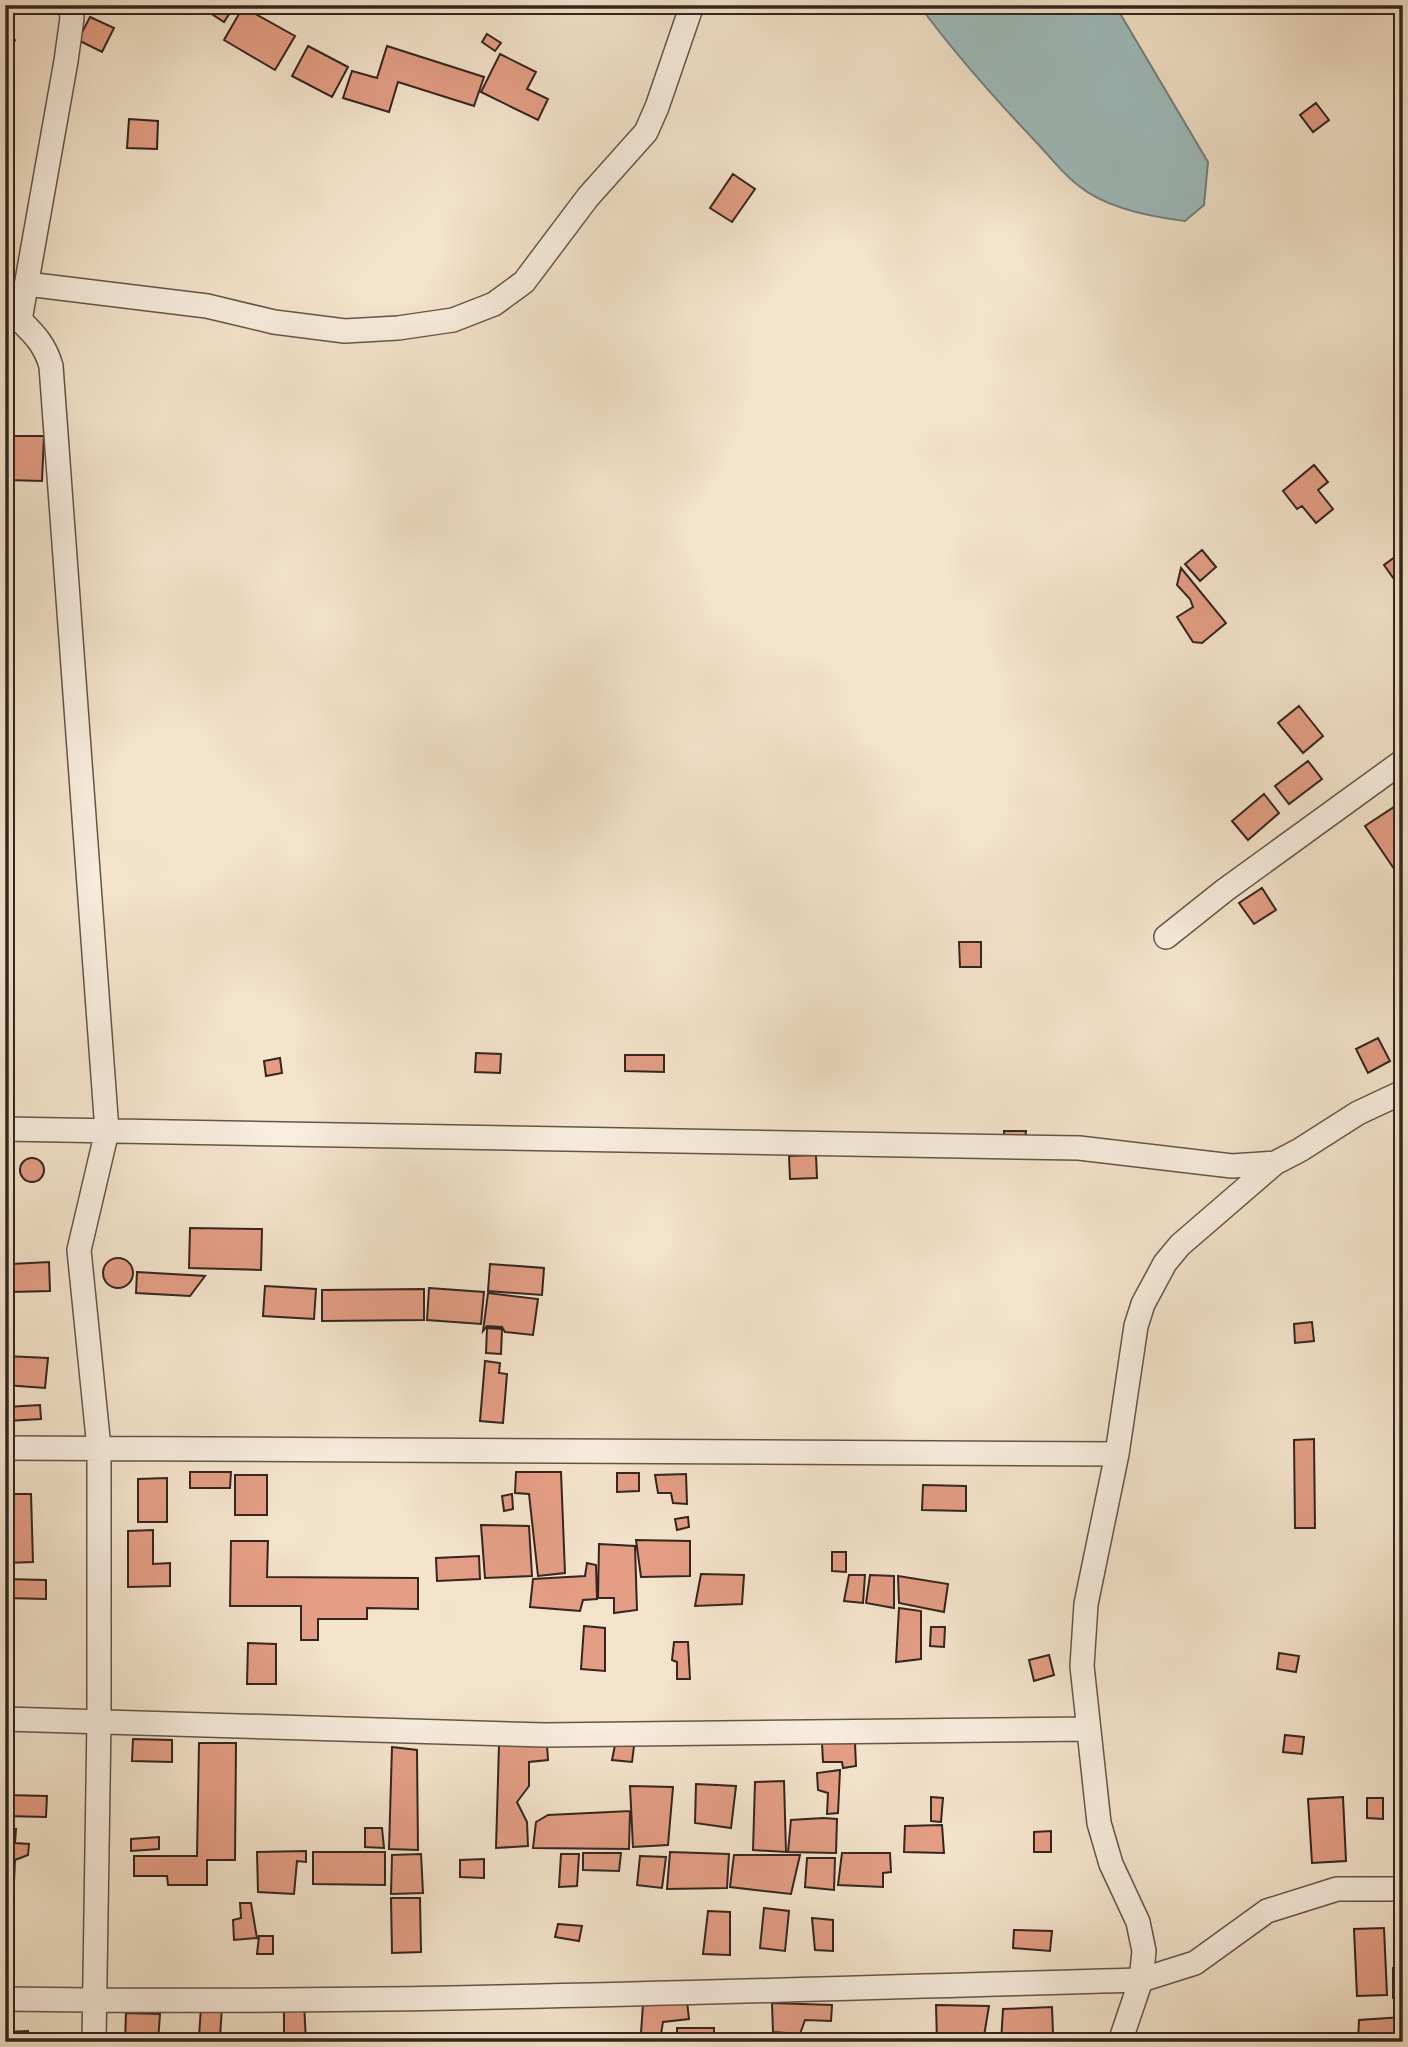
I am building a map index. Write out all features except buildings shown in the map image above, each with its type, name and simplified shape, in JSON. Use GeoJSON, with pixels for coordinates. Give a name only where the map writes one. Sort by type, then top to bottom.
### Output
{"type":"FeatureCollection","features":[{"type":"Feature","properties":{"kind":"street"},"geometry":{"type":"LineString","coordinates":[[70,5],[72,18],[66,61],[27,284],[13,320],[40,339],[51,366],[107,1131],[79,1250],[99,1448],[99,1720],[94,2042]]}},
{"type":"Feature","properties":{"kind":"street"},"geometry":{"type":"LineString","coordinates":[[27,284],[206,306],[274,322],[345,331],[398,328],[453,320],[494,304],[524,282],[588,197],[646,132],[692,5]]}},
{"type":"Feature","properties":{"kind":"street"},"geometry":{"type":"LineString","coordinates":[[1166,937],[1225,890],[1403,761]]}},
{"type":"Feature","properties":{"kind":"street"},"geometry":{"type":"LineString","coordinates":[[1120,2042],[1141,1980],[1144,1951],[1138,1922],[1111,1864],[1099,1823],[1082,1666],[1082,1635],[1117,1454],[1136,1326],[1152,1283],[1180,1245],[1275,1163],[1358,1113],[1403,1091]]}},
{"type":"Feature","properties":{"kind":"street"},"geometry":{"type":"LineString","coordinates":[[5,1129],[1079,1147],[1231,1166],[1275,1163]]}},
{"type":"Feature","properties":{"kind":"street"},"geometry":{"type":"LineString","coordinates":[[5,1448],[1117,1454]]}},
{"type":"Feature","properties":{"kind":"street"},"geometry":{"type":"LineString","coordinates":[[5,1719],[545,1735],[1088,1729]]}},
{"type":"Feature","properties":{"kind":"street"},"geometry":{"type":"LineString","coordinates":[[5,1999],[94,2001],[491,1996],[1141,1980],[1195,1963],[1267,1911],[1337,1889],[1403,1889]]}},
{"type":"Feature","properties":{"kind":"water"},"geometry":{"type":"Polygon","coordinates":[[[919,5],[1115,5],[1208,162],[1204,205],[1185,221],[1144,214],[1116,206],[1090,194],[1063,172],[991,94],[919,5]]]}}]}
